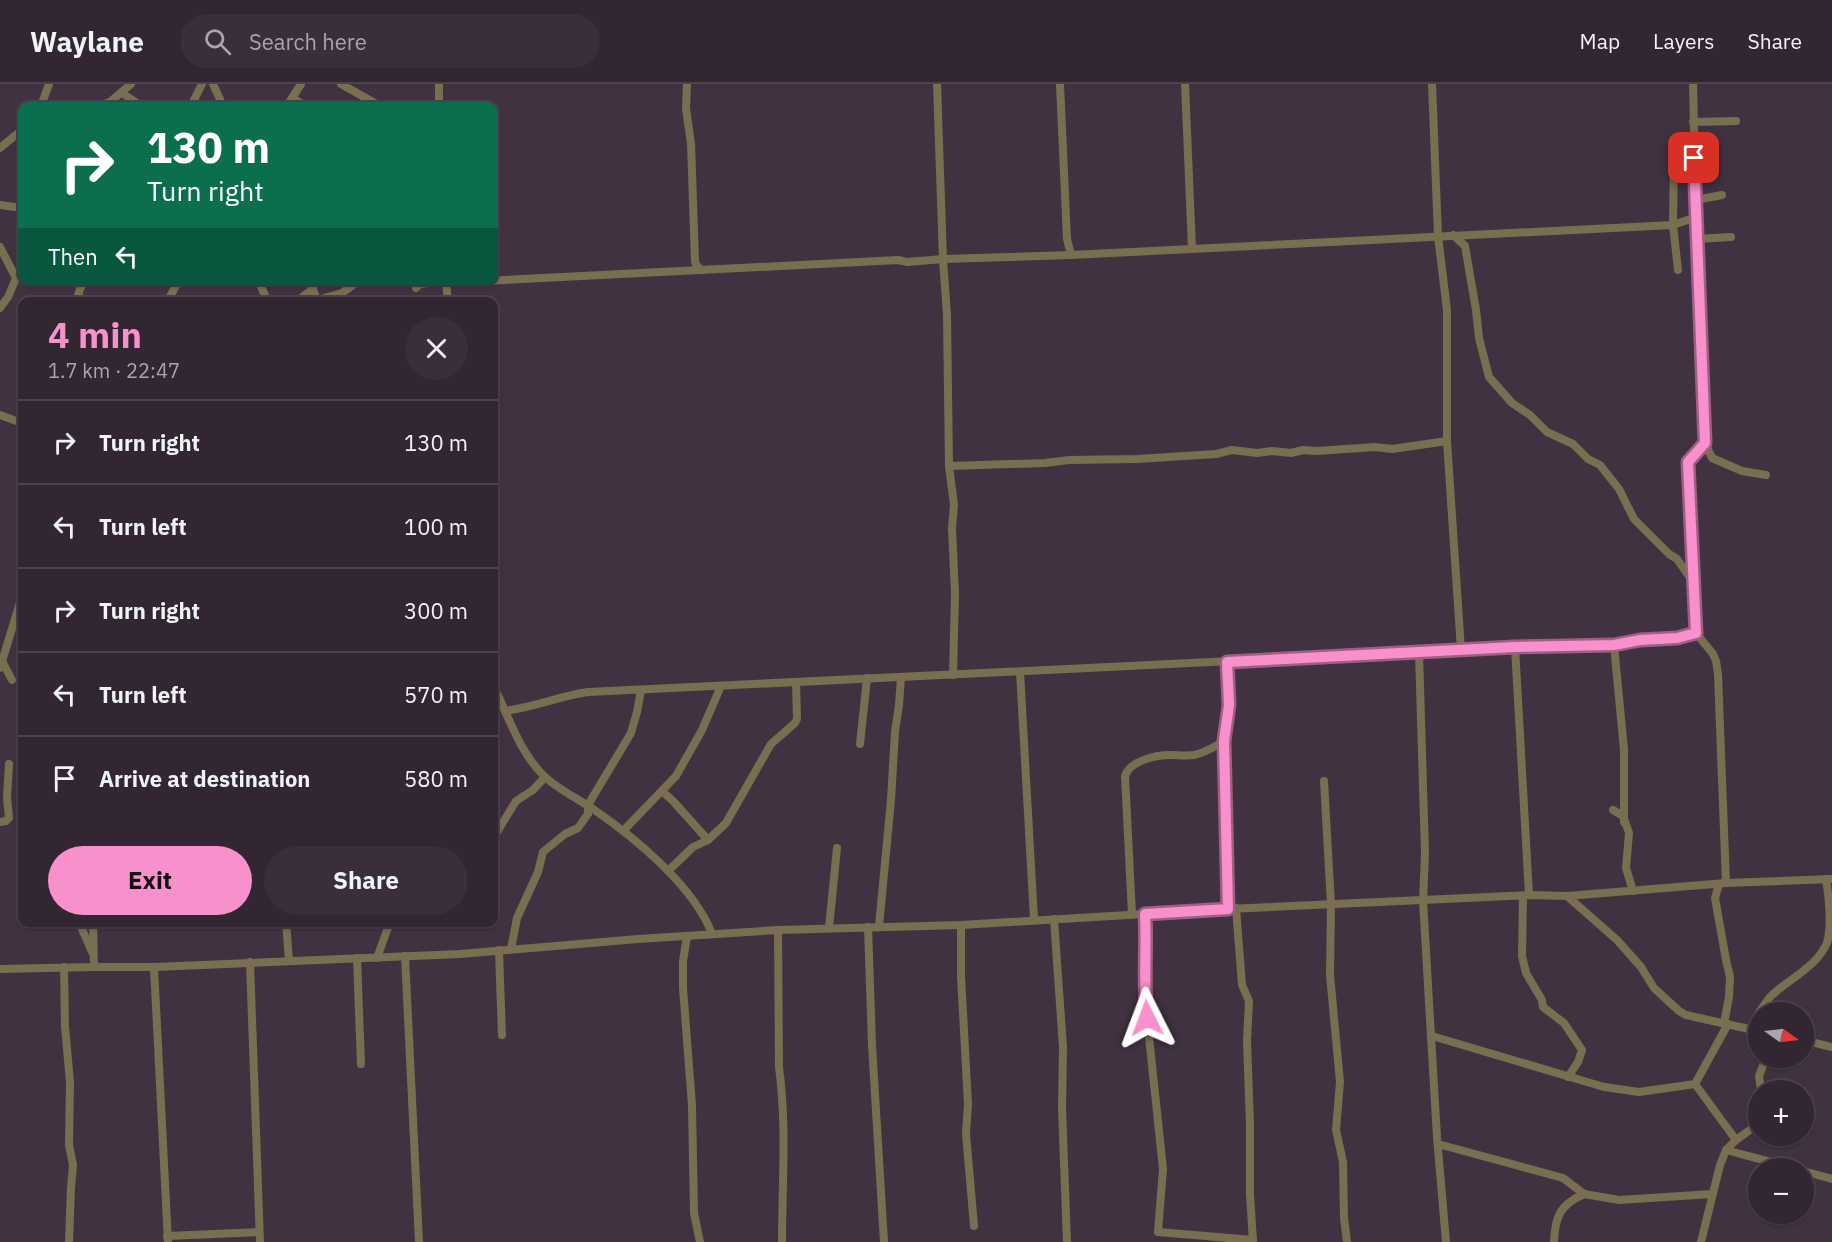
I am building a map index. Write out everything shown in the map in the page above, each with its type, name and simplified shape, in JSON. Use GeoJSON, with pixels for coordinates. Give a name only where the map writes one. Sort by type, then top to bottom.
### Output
{"type":"FeatureCollection","features":[{"type":"Feature","properties":{"kind":"street"},"geometry":{"type":"LineString","coordinates":[[42,102],[49,84]]}},
{"type":"Feature","properties":{"kind":"street"},"geometry":{"type":"LineString","coordinates":[[110,102],[131,84]]}},
{"type":"Feature","properties":{"kind":"street"},"geometry":{"type":"LineString","coordinates":[[193,102],[202,84]]}},
{"type":"Feature","properties":{"kind":"street"},"geometry":{"type":"LineString","coordinates":[[213,84],[221,102]]}},
{"type":"Feature","properties":{"kind":"street"},"geometry":{"type":"LineString","coordinates":[[290,102],[301,84]]}},
{"type":"Feature","properties":{"kind":"street"},"geometry":{"type":"LineString","coordinates":[[341,84],[373,102]]}},
{"type":"Feature","properties":{"kind":"street"},"geometry":{"type":"LineString","coordinates":[[439,102],[440,84]]}},
{"type":"Feature","properties":{"kind":"street"},"geometry":{"type":"LineString","coordinates":[[687,84],[686,108],[691,144],[696,269]]}},
{"type":"Feature","properties":{"kind":"street"},"geometry":{"type":"LineString","coordinates":[[937,84],[942,259],[947,315],[949,466],[954,505],[952,528],[955,594],[953,675]]}},
{"type":"Feature","properties":{"kind":"street"},"geometry":{"type":"LineString","coordinates":[[1060,84],[1067,239],[1071,255]]}},
{"type":"Feature","properties":{"kind":"street"},"geometry":{"type":"LineString","coordinates":[[1185,84],[1191,248]]}},
{"type":"Feature","properties":{"kind":"street"},"geometry":{"type":"LineString","coordinates":[[1432,84],[1438,236],[1447,310],[1447,441],[1461,650]]}},
{"type":"Feature","properties":{"kind":"street"},"geometry":{"type":"LineString","coordinates":[[1693,84],[1705,443],[1712,458],[1742,471],[1766,475]]}},
{"type":"Feature","properties":{"kind":"street"},"geometry":{"type":"LineString","coordinates":[[122,93],[135,102]]}},
{"type":"Feature","properties":{"kind":"street"},"geometry":{"type":"LineString","coordinates":[[292,98],[299,102]]}},
{"type":"Feature","properties":{"kind":"street"},"geometry":{"type":"LineString","coordinates":[[1694,122],[1736,121]]}},
{"type":"Feature","properties":{"kind":"street"},"geometry":{"type":"LineString","coordinates":[[0,148],[18,133]]}},
{"type":"Feature","properties":{"kind":"street"},"geometry":{"type":"LineString","coordinates":[[1678,270],[1672,225],[1674,156],[1682,145],[1694,138]]}},
{"type":"Feature","properties":{"kind":"street"},"geometry":{"type":"LineString","coordinates":[[1696,200],[1722,195]]}},
{"type":"Feature","properties":{"kind":"street"},"geometry":{"type":"LineString","coordinates":[[0,205],[18,207]]}},
{"type":"Feature","properties":{"kind":"street"},"geometry":{"type":"LineString","coordinates":[[498,279],[898,260],[906,262],[1071,255],[1672,225],[1696,217]]}},
{"type":"Feature","properties":{"kind":"street"},"geometry":{"type":"LineString","coordinates":[[1453,235],[1465,246],[1479,338],[1489,377],[1512,403],[1547,432],[1573,444],[1588,459],[1600,465],[1619,489],[1634,519],[1677,559],[1693,582]]}},
{"type":"Feature","properties":{"kind":"street"},"geometry":{"type":"LineString","coordinates":[[1697,239],[1731,237]]}},
{"type":"Feature","properties":{"kind":"street"},"geometry":{"type":"LineString","coordinates":[[0,247],[16,278]]}},
{"type":"Feature","properties":{"kind":"street"},"geometry":{"type":"LineString","coordinates":[[0,308],[8,297],[18,273]]}},
{"type":"Feature","properties":{"kind":"street"},"geometry":{"type":"LineString","coordinates":[[301,297],[311,285]]}},
{"type":"Feature","properties":{"kind":"street"},"geometry":{"type":"LineString","coordinates":[[330,297],[342,293],[353,285]]}},
{"type":"Feature","properties":{"kind":"street"},"geometry":{"type":"LineString","coordinates":[[416,288],[419,285]]}},
{"type":"Feature","properties":{"kind":"street"},"geometry":{"type":"LineString","coordinates":[[0,415],[18,422]]}},
{"type":"Feature","properties":{"kind":"street"},"geometry":{"type":"LineString","coordinates":[[949,466],[1137,459],[1216,454],[1232,450],[1291,453],[1303,450],[1375,447],[1392,449],[1447,441]]}},
{"type":"Feature","properties":{"kind":"street"},"geometry":{"type":"LineString","coordinates":[[1695,1084],[1726,1024],[1730,977],[1716,898],[1723,883],[1718,674],[1713,654],[1696,633],[1693,582],[1688,462],[1705,443]]}},
{"type":"Feature","properties":{"kind":"street"},"geometry":{"type":"LineString","coordinates":[[12,680],[1,664],[18,609]]}},
{"type":"Feature","properties":{"kind":"street"},"geometry":{"type":"LineString","coordinates":[[505,711],[526,708],[574,694],[1515,647],[1614,645],[1640,640],[1677,638],[1696,633]]}},
{"type":"Feature","properties":{"kind":"street"},"geometry":{"type":"LineString","coordinates":[[1614,645],[1624,750],[1624,822]]}},
{"type":"Feature","properties":{"kind":"street"},"geometry":{"type":"LineString","coordinates":[[1515,647],[1526,895],[1522,956],[1526,973],[1544,1007],[1564,1023],[1582,1050],[1578,1062],[1568,1077]]}},
{"type":"Feature","properties":{"kind":"street"},"geometry":{"type":"LineString","coordinates":[[1419,653],[1425,853],[1423,900],[1446,1242]]}},
{"type":"Feature","properties":{"kind":"street"},"geometry":{"type":"LineString","coordinates":[[1145,914],[1147,944],[1145,999],[1163,1169],[1158,1232],[1253,1241],[1247,1041],[1250,1001],[1242,986],[1232,908],[1224,741],[1229,705],[1227,662]]}},
{"type":"Feature","properties":{"kind":"street"},"geometry":{"type":"LineString","coordinates":[[1020,672],[1034,919]]}},
{"type":"Feature","properties":{"kind":"street"},"geometry":{"type":"LineString","coordinates":[[879,926],[901,677]]}},
{"type":"Feature","properties":{"kind":"street"},"geometry":{"type":"LineString","coordinates":[[860,744],[867,678]]}},
{"type":"Feature","properties":{"kind":"street"},"geometry":{"type":"LineString","coordinates":[[668,871],[693,847],[708,840],[726,823],[771,744],[796,722],[796,682]]}},
{"type":"Feature","properties":{"kind":"street"},"geometry":{"type":"LineString","coordinates":[[624,830],[676,777],[702,730],[722,686]]}},
{"type":"Feature","properties":{"kind":"street"},"geometry":{"type":"LineString","coordinates":[[512,949],[520,909],[538,872],[543,852],[565,834],[578,828],[588,814],[588,805],[631,734],[641,690]]}},
{"type":"Feature","properties":{"kind":"street"},"geometry":{"type":"LineString","coordinates":[[498,696],[528,757],[545,777],[624,830],[668,871],[693,901],[712,934]]}},
{"type":"Feature","properties":{"kind":"street"},"geometry":{"type":"LineString","coordinates":[[1132,914],[1125,776],[1127,770],[1140,761],[1165,755],[1193,755],[1206,752],[1224,741]]}},
{"type":"Feature","properties":{"kind":"street"},"geometry":{"type":"LineString","coordinates":[[0,822],[6,822],[9,818],[7,798],[9,764]]}},
{"type":"Feature","properties":{"kind":"street"},"geometry":{"type":"LineString","coordinates":[[498,830],[514,803],[533,790],[545,777]]}},
{"type":"Feature","properties":{"kind":"street"},"geometry":{"type":"LineString","coordinates":[[1324,781],[1331,905],[1329,975],[1340,1082],[1336,1130],[1343,1162],[1347,1242]]}},
{"type":"Feature","properties":{"kind":"street"},"geometry":{"type":"LineString","coordinates":[[663,792],[708,840]]}},
{"type":"Feature","properties":{"kind":"street"},"geometry":{"type":"LineString","coordinates":[[1613,810],[1623,816],[1629,833],[1626,868],[1633,891]]}},
{"type":"Feature","properties":{"kind":"street"},"geometry":{"type":"LineString","coordinates":[[830,928],[837,848]]}},
{"type":"Feature","properties":{"kind":"street"},"geometry":{"type":"LineString","coordinates":[[0,969],[154,967],[377,958],[778,930],[961,925],[1232,908],[1526,895],[1567,896],[1723,883],[1829,879],[1831,921],[1828,943],[1802,972],[1767,1002]]}},
{"type":"Feature","properties":{"kind":"street"},"geometry":{"type":"LineString","coordinates":[[1567,896],[1617,940],[1641,967],[1654,988],[1679,1011],[1748,1029]]}},
{"type":"Feature","properties":{"kind":"street"},"geometry":{"type":"LineString","coordinates":[[1054,919],[1063,1047],[1062,1117],[1067,1242]]}},
{"type":"Feature","properties":{"kind":"street"},"geometry":{"type":"LineString","coordinates":[[961,925],[961,976],[968,1104],[966,1134],[974,1226]]}},
{"type":"Feature","properties":{"kind":"street"},"geometry":{"type":"LineString","coordinates":[[82,927],[94,955]]}},
{"type":"Feature","properties":{"kind":"street"},"geometry":{"type":"LineString","coordinates":[[93,927],[94,967]]}},
{"type":"Feature","properties":{"kind":"street"},"geometry":{"type":"LineString","coordinates":[[286,927],[289,961]]}},
{"type":"Feature","properties":{"kind":"street"},"geometry":{"type":"LineString","coordinates":[[377,958],[388,927]]}},
{"type":"Feature","properties":{"kind":"street"},"geometry":{"type":"LineString","coordinates":[[868,927],[872,1045],[884,1242]]}},
{"type":"Feature","properties":{"kind":"street"},"geometry":{"type":"LineString","coordinates":[[778,930],[779,1067],[782,1087],[784,1154],[782,1242]]}},
{"type":"Feature","properties":{"kind":"street"},"geometry":{"type":"LineString","coordinates":[[687,936],[683,961],[683,988],[692,1105],[694,1212],[700,1242]]}},
{"type":"Feature","properties":{"kind":"street"},"geometry":{"type":"LineString","coordinates":[[499,950],[501,1035]]}},
{"type":"Feature","properties":{"kind":"street"},"geometry":{"type":"LineString","coordinates":[[405,956],[419,1242]]}},
{"type":"Feature","properties":{"kind":"street"},"geometry":{"type":"LineString","coordinates":[[357,958],[361,1064]]}},
{"type":"Feature","properties":{"kind":"street"},"geometry":{"type":"LineString","coordinates":[[250,962],[260,1242]]}},
{"type":"Feature","properties":{"kind":"street"},"geometry":{"type":"LineString","coordinates":[[64,967],[65,1028],[70,1082],[69,1145],[73,1165],[70,1188],[69,1242]]}},
{"type":"Feature","properties":{"kind":"street"},"geometry":{"type":"LineString","coordinates":[[154,967],[167,1239],[259,1232]]}},
{"type":"Feature","properties":{"kind":"street"},"geometry":{"type":"LineString","coordinates":[[1432,1036],[1604,1087],[1639,1092],[1695,1084]]}},
{"type":"Feature","properties":{"kind":"street"},"geometry":{"type":"LineString","coordinates":[[1814,1043],[1832,1047]]}},
{"type":"Feature","properties":{"kind":"street"},"geometry":{"type":"LineString","coordinates":[[1695,1084],[1736,1140]]}},
{"type":"Feature","properties":{"kind":"street"},"geometry":{"type":"LineString","coordinates":[[1701,1242],[1712,1194],[1726,1150],[1748,1131]]}},
{"type":"Feature","properties":{"kind":"street"},"geometry":{"type":"LineString","coordinates":[[1438,1144],[1563,1178],[1584,1194],[1619,1200],[1712,1194]]}},
{"type":"Feature","properties":{"kind":"street"},"geometry":{"type":"LineString","coordinates":[[1726,1150],[1756,1158]]}},
{"type":"Feature","properties":{"kind":"street"},"geometry":{"type":"LineString","coordinates":[[1814,1174],[1832,1179]]}},
{"type":"Feature","properties":{"kind":"street"},"geometry":{"type":"LineString","coordinates":[[1554,1242],[1558,1218],[1563,1207],[1584,1194]]}},
{"type":"Feature","properties":{"kind":"route"},"geometry":{"type":"LineString","coordinates":[[1147,1018],[1145,914],[1228,909],[1224,741],[1229,705],[1227,662],[1515,647],[1614,645],[1640,640],[1677,638],[1696,633],[1688,462],[1705,443],[1694,158]]}}]}
